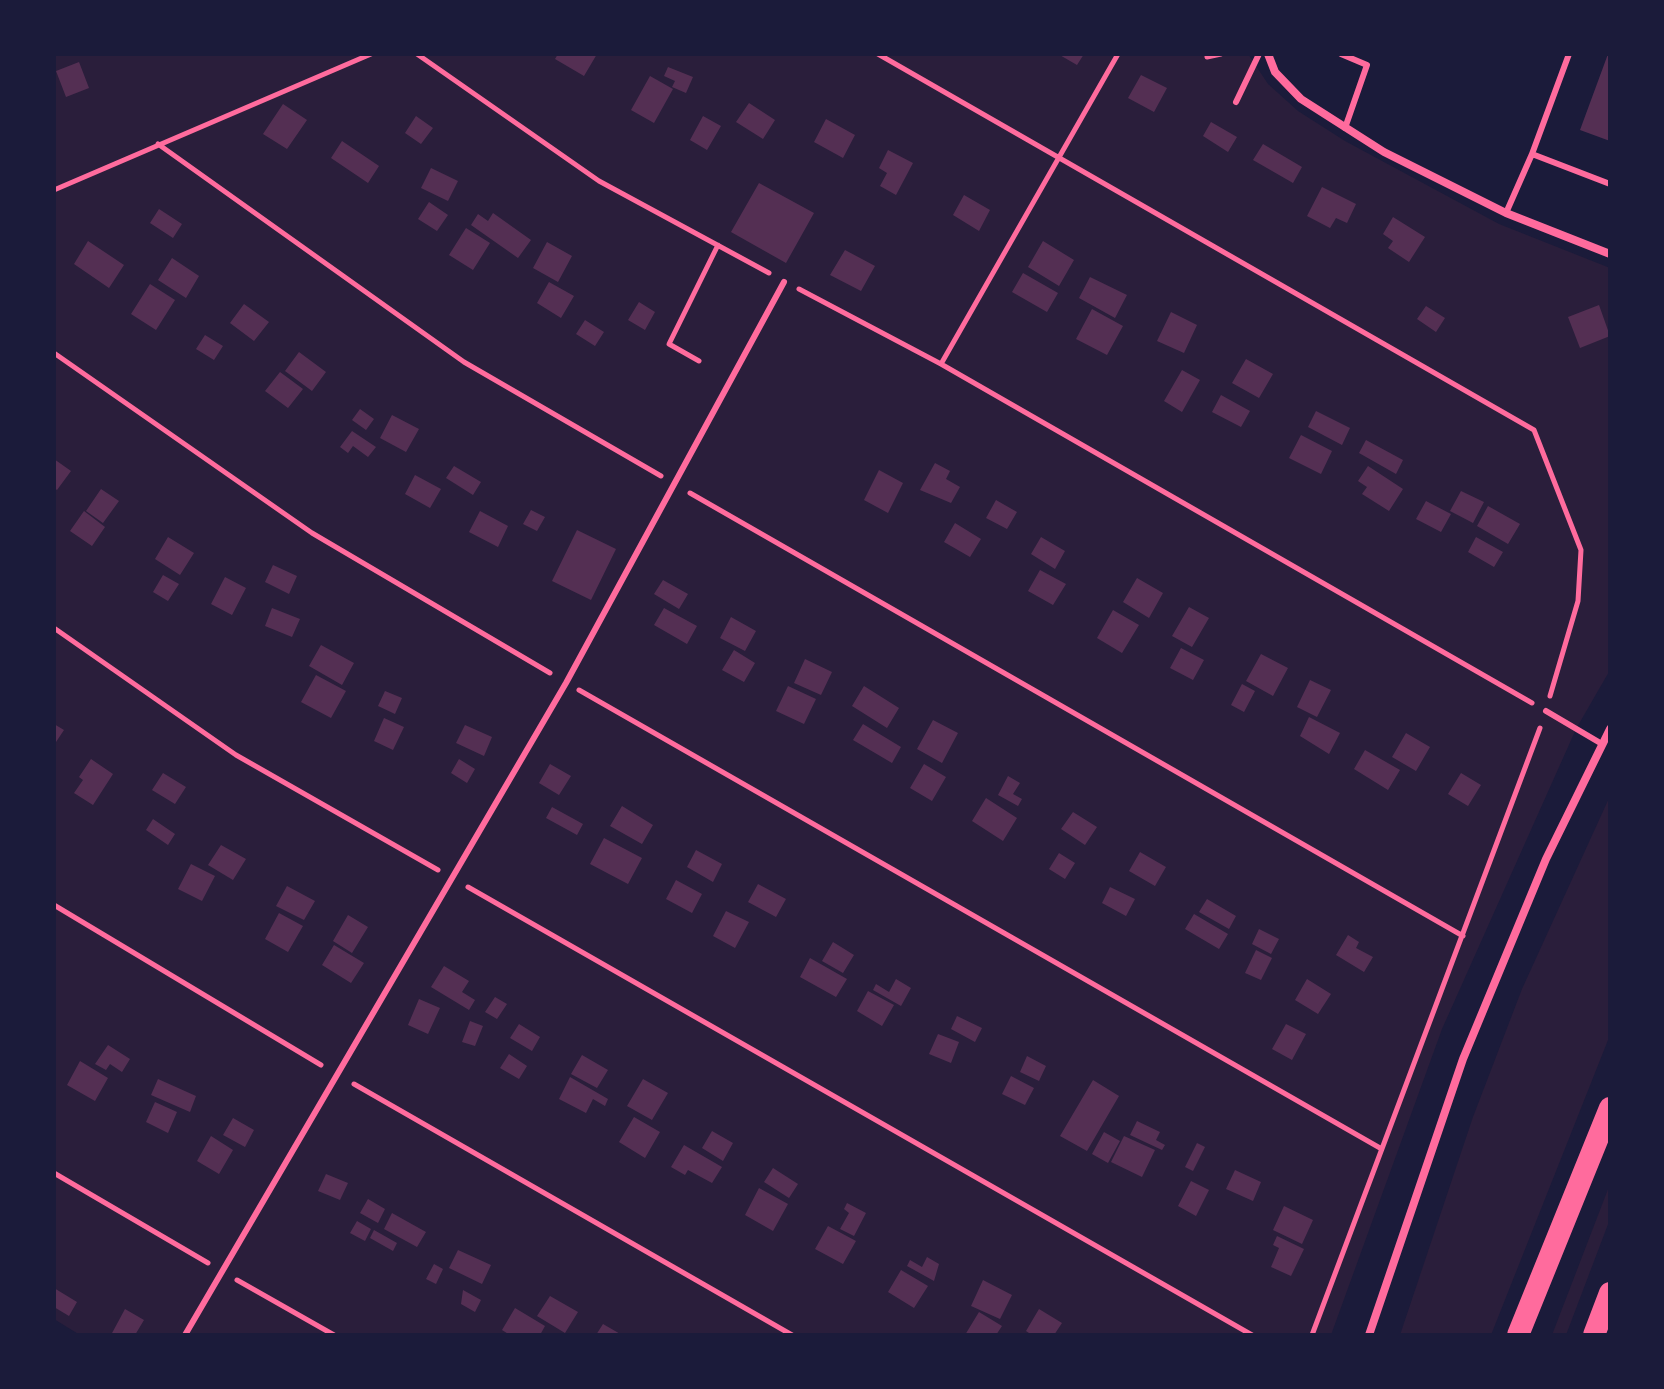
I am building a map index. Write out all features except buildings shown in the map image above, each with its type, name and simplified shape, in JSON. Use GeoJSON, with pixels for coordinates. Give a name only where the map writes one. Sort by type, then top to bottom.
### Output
{"type":"FeatureCollection","features":[{"type":"Feature","properties":{"kind":"highway"},"geometry":{"type":"LineString","coordinates":[[1518,1335],[1610,1108]]}},
{"type":"Feature","properties":{"kind":"highway"},"geometry":{"type":"LineString","coordinates":[[1594,1335],[1610,1293]]}},
{"type":"Feature","properties":{"kind":"street"},"geometry":{"type":"LineString","coordinates":[[1268,54],[1275,72],[1301,99],[1384,152],[1506,213],[1610,254]]}},
{"type":"Feature","properties":{"kind":"street"},"geometry":{"type":"LineString","coordinates":[[1369,1335],[1463,1059],[1546,859],[1610,729]]}},
{"type":"Feature","properties":{"kind":"lane"},"geometry":{"type":"LineString","coordinates":[[1236,102],[1259,54]]}},
{"type":"Feature","properties":{"kind":"lane"},"geometry":{"type":"LineString","coordinates":[[1341,54],[1367,65],[1345,128]]}},
{"type":"Feature","properties":{"kind":"lane"},"geometry":{"type":"LineString","coordinates":[[1506,213],[1532,154],[1569,54]]}},
{"type":"Feature","properties":{"kind":"lane"},"geometry":{"type":"LineString","coordinates":[[1532,154],[1610,184]]}},
{"type":"Feature","properties":{"kind":"lane"},"geometry":{"type":"LineString","coordinates":[[185,1335],[566,683],[784,282]]}},
{"type":"Feature","properties":{"kind":"lane"},"geometry":{"type":"LineString","coordinates":[[1546,711],[1602,744]]}},
{"type":"Feature","properties":{"kind":"path"},"geometry":{"type":"LineString","coordinates":[[54,190],[371,54]]}},
{"type":"Feature","properties":{"kind":"path"},"geometry":{"type":"LineString","coordinates":[[417,54],[599,181],[941,364],[1546,711]]}},
{"type":"Feature","properties":{"kind":"path"},"geometry":{"type":"LineString","coordinates":[[878,54],[1534,430],[1581,550],[1578,601],[1546,711],[1312,1335]]}},
{"type":"Feature","properties":{"kind":"path"},"geometry":{"type":"LineString","coordinates":[[941,364],[1118,54]]}},
{"type":"Feature","properties":{"kind":"path"},"geometry":{"type":"LineString","coordinates":[[1207,57],[1221,54]]}},
{"type":"Feature","properties":{"kind":"path"},"geometry":{"type":"LineString","coordinates":[[158,144],[464,362],[1463,936]]}},
{"type":"Feature","properties":{"kind":"path"},"geometry":{"type":"LineString","coordinates":[[699,361],[669,344],[718,245]]}},
{"type":"Feature","properties":{"kind":"path"},"geometry":{"type":"LineString","coordinates":[[54,353],[312,533],[566,683],[1380,1148]]}},
{"type":"Feature","properties":{"kind":"path"},"geometry":{"type":"LineString","coordinates":[[54,628],[236,755],[1252,1335]]}},
{"type":"Feature","properties":{"kind":"path"},"geometry":{"type":"LineString","coordinates":[[54,905],[337,1075],[792,1335]]}},
{"type":"Feature","properties":{"kind":"path"},"geometry":{"type":"LineString","coordinates":[[54,1173],[334,1335]]}},
{"type":"Feature","properties":{"kind":"shaded area"},"geometry":{"type":"Polygon","coordinates":[[[54,54],[1248,54],[1268,84],[1298,111],[1345,141],[1499,224],[1610,268],[1610,670],[1576,729],[1442,1029],[1331,1335],[80,1335],[54,1319],[54,54]]]}},
{"type":"Feature","properties":{"kind":"shaded area"},"geometry":{"type":"Polygon","coordinates":[[[1610,796],[1610,1035],[1491,1335],[1400,1335],[1473,1117],[1522,989],[1610,796]]]}},
{"type":"Feature","properties":{"kind":"shaded area"},"geometry":{"type":"Polygon","coordinates":[[[1610,1184],[1610,1219],[1566,1335],[1552,1335],[1610,1184]]]}}]}
